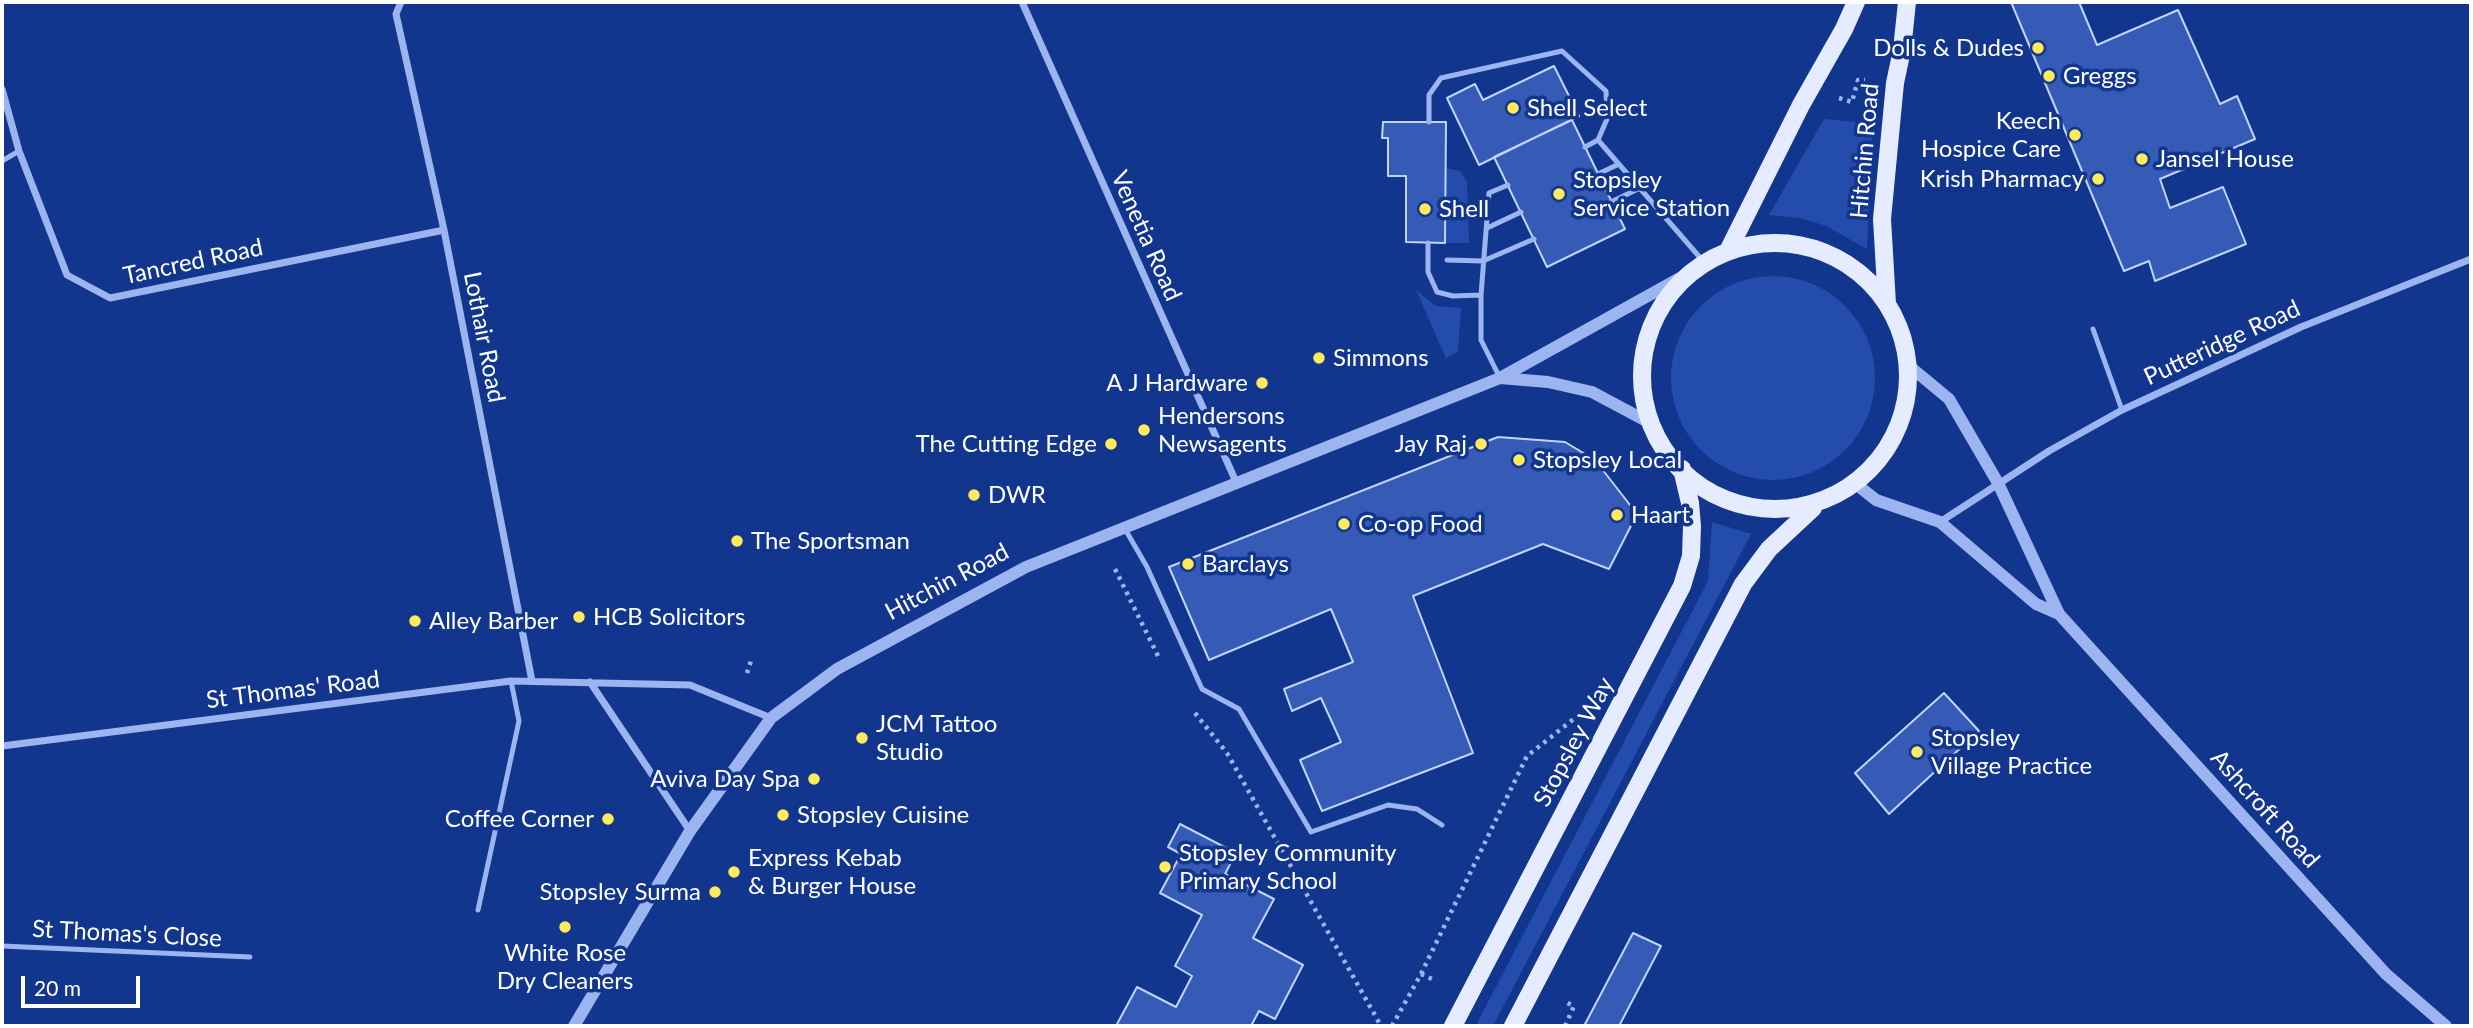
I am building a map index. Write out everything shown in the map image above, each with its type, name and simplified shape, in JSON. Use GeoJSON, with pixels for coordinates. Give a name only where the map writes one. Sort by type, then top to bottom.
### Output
{"type":"FeatureCollection","features":[{"type":"Feature","properties":{"kind":"main road"},"geometry":{"type":"LineString","coordinates":[[1729,249],[1856,2]]}},
{"type":"Feature","properties":{"kind":"main road","name":"Hitchin Road"},"geometry":{"type":"LineString","coordinates":[[1887,304],[1882,219],[1895,83],[1907,2]]}},
{"type":"Feature","properties":{"kind":"main road"},"geometry":{"type":"LineString","coordinates":[[1774,242],[1817,249],[1857,271],[1887,304],[1901,334],[1908,365],[1906,398],[1897,431],[1880,460],[1856,484],[1837,496],[1816,506],[1774,513],[1732,507],[1682,469],[1652,424],[1644,390],[1645,347],[1657,310],[1680,278],[1703,261],[1729,249],[1774,242]]}},
{"type":"Feature","properties":{"kind":"main road","name":"Stopsley Way"},"geometry":{"type":"LineString","coordinates":[[1454,1026],[1682,586],[1691,555],[1692,526],[1682,469]]}},
{"type":"Feature","properties":{"kind":"main road"},"geometry":{"type":"LineString","coordinates":[[1513,1026],[1743,584],[1769,549],[1816,506]]}},
{"type":"Feature","properties":{"kind":"street","name":"Lothair Road"},"geometry":{"type":"LineString","coordinates":[[401,2],[396,14],[444,230],[532,681]]}},
{"type":"Feature","properties":{"kind":"street","name":"Venetia Road"},"geometry":{"type":"LineString","coordinates":[[1023,2],[1237,485]]}},
{"type":"Feature","properties":{"kind":"street","name":"Tancred Road"},"geometry":{"type":"LineString","coordinates":[[2,89],[19,151],[66,275],[110,299],[444,230]]}},
{"type":"Feature","properties":{"kind":"street","name":"Putteridge Road"},"geometry":{"type":"LineString","coordinates":[[1940,522],[2049,451],[2122,410],[2301,327],[2471,258]]}},
{"type":"Feature","properties":{"kind":"street","name":"Hitchin Road"},"geometry":{"type":"LineString","coordinates":[[573,1026],[690,831],[771,718],[837,669],[1026,567],[1500,378],[1680,278]]}},
{"type":"Feature","properties":{"kind":"street","name":"Ashcroft Road"},"geometry":{"type":"LineString","coordinates":[[1908,365],[1949,399],[1998,483],[2059,614],[2386,974],[2446,1026]]}},
{"type":"Feature","properties":{"kind":"street","name":"Hitchin Road"},"geometry":{"type":"LineString","coordinates":[[1500,378],[1548,382],[1592,392],[1652,424]]}},
{"type":"Feature","properties":{"kind":"street","name":"Ashcroft Road"},"geometry":{"type":"LineString","coordinates":[[1856,484],[1876,500],[1940,522],[2036,604],[2059,614]]}},
{"type":"Feature","properties":{"kind":"street","name":"St Thomas' Road"},"geometry":{"type":"LineString","coordinates":[[2,746],[511,681],[690,685],[771,718]]}},
{"type":"Feature","properties":{"kind":"street"},"geometry":{"type":"LineString","coordinates":[[590,682],[690,831]]}},
{"type":"Feature","properties":{"kind":"lane"},"geometry":{"type":"LineString","coordinates":[[1429,122],[1429,95],[1441,78],[1562,51],[1605,91],[1607,119],[1598,140],[1585,147]]}},
{"type":"Feature","properties":{"kind":"lane"},"geometry":{"type":"LineString","coordinates":[[1598,140],[1703,261]]}},
{"type":"Feature","properties":{"kind":"lane"},"geometry":{"type":"LineString","coordinates":[[2,160],[19,151]]}},
{"type":"Feature","properties":{"kind":"lane"},"geometry":{"type":"LineString","coordinates":[[1598,174],[1619,164]]}},
{"type":"Feature","properties":{"kind":"lane"},"geometry":{"type":"LineString","coordinates":[[1500,378],[1480,340],[1481,295],[1489,193],[1508,184]]}},
{"type":"Feature","properties":{"kind":"lane"},"geometry":{"type":"LineString","coordinates":[[1611,202],[1640,188]]}},
{"type":"Feature","properties":{"kind":"lane"},"geometry":{"type":"LineString","coordinates":[[1487,228],[1521,212]]}},
{"type":"Feature","properties":{"kind":"lane"},"geometry":{"type":"LineString","coordinates":[[1447,260],[1483,261],[1534,239]]}},
{"type":"Feature","properties":{"kind":"lane"},"geometry":{"type":"LineString","coordinates":[[1428,243],[1428,272],[1437,292],[1453,296],[1481,295]]}},
{"type":"Feature","properties":{"kind":"lane"},"geometry":{"type":"LineString","coordinates":[[2093,329],[2122,410]]}},
{"type":"Feature","properties":{"kind":"lane"},"geometry":{"type":"LineString","coordinates":[[1125,529],[1146,567],[1202,689],[1239,709],[1311,832],[1388,805],[1417,809],[1442,825]]}},
{"type":"Feature","properties":{"kind":"lane"},"geometry":{"type":"LineString","coordinates":[[478,910],[519,721],[511,681]]}},
{"type":"Feature","properties":{"kind":"lane","name":"St Thomas's Close"},"geometry":{"type":"LineString","coordinates":[[2,946],[250,957]]}},
{"type":"Feature","properties":{"kind":"path"},"geometry":{"type":"LineString","coordinates":[[1828,95],[1852,102],[1858,80],[1875,81]]}},
{"type":"Feature","properties":{"kind":"path"},"geometry":{"type":"LineString","coordinates":[[1115,569],[1163,666]]}},
{"type":"Feature","properties":{"kind":"path"},"geometry":{"type":"LineString","coordinates":[[747,673],[751,661]]}},
{"type":"Feature","properties":{"kind":"path"},"geometry":{"type":"LineString","coordinates":[[1193,711],[1227,753],[1381,1026]]}},
{"type":"Feature","properties":{"kind":"path"},"geometry":{"type":"LineString","coordinates":[[1392,1026],[1421,974],[1527,756],[1580,714]]}},
{"type":"Feature","properties":{"kind":"path"},"geometry":{"type":"LineString","coordinates":[[1421,974],[1436,981]]}},
{"type":"Feature","properties":{"kind":"path"},"geometry":{"type":"LineString","coordinates":[[1564,1026],[1574,1006],[1565,1002]]}},
{"type":"Feature","properties":{"kind":"shaded area"},"geometry":{"type":"Polygon","coordinates":[[[1824,119],[1873,124],[1867,249],[1826,226],[1800,218],[1769,215],[1824,119]]]}},
{"type":"Feature","properties":{"kind":"shaded area"},"geometry":{"type":"Polygon","coordinates":[[[1446,168],[1460,171],[1467,181],[1469,243],[1445,243],[1446,168]]]}},
{"type":"Feature","properties":{"kind":"shaded area"},"geometry":{"type":"Polygon","coordinates":[[[1773,276],[1812,284],[1830,293],[1845,306],[1858,321],[1867,339],[1875,378],[1867,417],[1858,435],[1845,450],[1830,463],[1812,472],[1773,480],[1734,472],[1716,463],[1701,450],[1688,435],[1679,417],[1671,378],[1679,339],[1688,321],[1701,306],[1716,293],[1734,284],[1773,276]]]}},
{"type":"Feature","properties":{"kind":"shaded area"},"geometry":{"type":"Polygon","coordinates":[[[1416,290],[1436,306],[1461,308],[1458,352],[1446,358],[1416,290]]]}},
{"type":"Feature","properties":{"kind":"shaded area"},"geometry":{"type":"Polygon","coordinates":[[[1712,522],[1751,534],[1493,1026],[1483,1026],[1477,1023],[1708,581],[1712,522]]]}},
{"type":"Feature","properties":{"kind":"building","name":"Jansel House"},"geometry":{"type":"Polygon","coordinates":[[[2011,2],[2079,2],[2097,45],[2178,10],[2220,104],[2237,96],[2255,139],[2160,179],[2170,208],[2223,187],[2246,244],[2155,281],[2149,261],[2124,271],[2011,2]]]}},
{"type":"Feature","properties":{"kind":"building","name":"Shell Select"},"geometry":{"type":"Polygon","coordinates":[[[1554,66],[1579,116],[1479,165],[1447,98],[1475,84],[1483,100],[1554,66]]]}},
{"type":"Feature","properties":{"kind":"building"},"geometry":{"type":"Polygon","coordinates":[[[1572,120],[1625,229],[1547,267],[1494,157],[1572,120]]]}},
{"type":"Feature","properties":{"kind":"building","name":"Shell"},"geometry":{"type":"Polygon","coordinates":[[[1383,122],[1446,122],[1445,243],[1406,242],[1406,176],[1388,176],[1388,138],[1382,138],[1383,122]]]}},
{"type":"Feature","properties":{"kind":"building"},"geometry":{"type":"Polygon","coordinates":[[[1498,437],[1565,442],[1595,460],[1637,514],[1609,569],[1543,544],[1413,596],[1473,753],[1322,811],[1300,760],[1341,742],[1321,698],[1292,711],[1284,689],[1353,662],[1331,609],[1209,660],[1169,567],[1498,437]]]}},
{"type":"Feature","properties":{"kind":"building","name":"Stopsley Village Practice"},"geometry":{"type":"Polygon","coordinates":[[[1944,693],[1979,731],[1889,814],[1855,773],[1944,693]]]}},
{"type":"Feature","properties":{"kind":"building"},"geometry":{"type":"Polygon","coordinates":[[[1180,824],[1236,853],[1225,874],[1274,899],[1253,938],[1303,965],[1275,1019],[1259,1011],[1251,1026],[1116,1026],[1137,987],[1176,1007],[1192,976],[1175,966],[1202,915],[1160,893],[1181,854],[1168,847],[1180,824]]]}},
{"type":"Feature","properties":{"kind":"building"},"geometry":{"type":"Polygon","coordinates":[[[1633,933],[1661,946],[1619,1026],[1584,1026],[1633,933]]]}},
{"type":"Feature","properties":{"kind":"place","name":"Dolls & Dudes"},"geometry":{"type":"Point","coordinates":[2038,48]}},
{"type":"Feature","properties":{"kind":"place","name":"Greggs"},"geometry":{"type":"Point","coordinates":[2049,76]}},
{"type":"Feature","properties":{"kind":"place","name":"Shell Select"},"geometry":{"type":"Point","coordinates":[1513,108]}},
{"type":"Feature","properties":{"kind":"place","name":"Keech Hospice Care"},"geometry":{"type":"Point","coordinates":[2075,135]}},
{"type":"Feature","properties":{"kind":"place","name":"Jansel House"},"geometry":{"type":"Point","coordinates":[2142,159]}},
{"type":"Feature","properties":{"kind":"place","name":"Krish Pharmacy"},"geometry":{"type":"Point","coordinates":[2098,179]}},
{"type":"Feature","properties":{"kind":"place","name":"Stopsley Service Station"},"geometry":{"type":"Point","coordinates":[1559,194]}},
{"type":"Feature","properties":{"kind":"place","name":"Shell"},"geometry":{"type":"Point","coordinates":[1425,209]}},
{"type":"Feature","properties":{"kind":"place","name":"Simmons"},"geometry":{"type":"Point","coordinates":[1319,358]}},
{"type":"Feature","properties":{"kind":"place","name":"A J Hardware"},"geometry":{"type":"Point","coordinates":[1262,383]}},
{"type":"Feature","properties":{"kind":"place","name":"Hendersons Newsagents"},"geometry":{"type":"Point","coordinates":[1144,430]}},
{"type":"Feature","properties":{"kind":"place","name":"The Cutting Edge"},"geometry":{"type":"Point","coordinates":[1111,444]}},
{"type":"Feature","properties":{"kind":"place","name":"Jay Raj"},"geometry":{"type":"Point","coordinates":[1481,444]}},
{"type":"Feature","properties":{"kind":"place","name":"Stopsley Local"},"geometry":{"type":"Point","coordinates":[1519,460]}},
{"type":"Feature","properties":{"kind":"place","name":"DWR"},"geometry":{"type":"Point","coordinates":[974,495]}},
{"type":"Feature","properties":{"kind":"place","name":"Haart"},"geometry":{"type":"Point","coordinates":[1617,515]}},
{"type":"Feature","properties":{"kind":"place","name":"Co-op Food"},"geometry":{"type":"Point","coordinates":[1344,524]}},
{"type":"Feature","properties":{"kind":"place","name":"The Sportsman"},"geometry":{"type":"Point","coordinates":[737,541]}},
{"type":"Feature","properties":{"kind":"place","name":"Barclays"},"geometry":{"type":"Point","coordinates":[1188,564]}},
{"type":"Feature","properties":{"kind":"place","name":"HCB Solicitors"},"geometry":{"type":"Point","coordinates":[579,617]}},
{"type":"Feature","properties":{"kind":"place","name":"Alley Barber"},"geometry":{"type":"Point","coordinates":[415,621]}},
{"type":"Feature","properties":{"kind":"place","name":"JCM Tattoo Studio"},"geometry":{"type":"Point","coordinates":[862,738]}},
{"type":"Feature","properties":{"kind":"place","name":"Stopsley Village Practice"},"geometry":{"type":"Point","coordinates":[1917,752]}},
{"type":"Feature","properties":{"kind":"place","name":"Aviva Day Spa"},"geometry":{"type":"Point","coordinates":[814,779]}},
{"type":"Feature","properties":{"kind":"place","name":"Stopsley Cuisine"},"geometry":{"type":"Point","coordinates":[783,815]}},
{"type":"Feature","properties":{"kind":"place","name":"Coffee Corner"},"geometry":{"type":"Point","coordinates":[608,819]}},
{"type":"Feature","properties":{"kind":"place","name":"Stopsley Community Primary School"},"geometry":{"type":"Point","coordinates":[1165,867]}},
{"type":"Feature","properties":{"kind":"place","name":"Express Kebab & Burger House"},"geometry":{"type":"Point","coordinates":[734,872]}},
{"type":"Feature","properties":{"kind":"place","name":"Stopsley Surma"},"geometry":{"type":"Point","coordinates":[715,892]}},
{"type":"Feature","properties":{"kind":"place","name":"White Rose Dry Cleaners"},"geometry":{"type":"Point","coordinates":[565,927]}}]}
